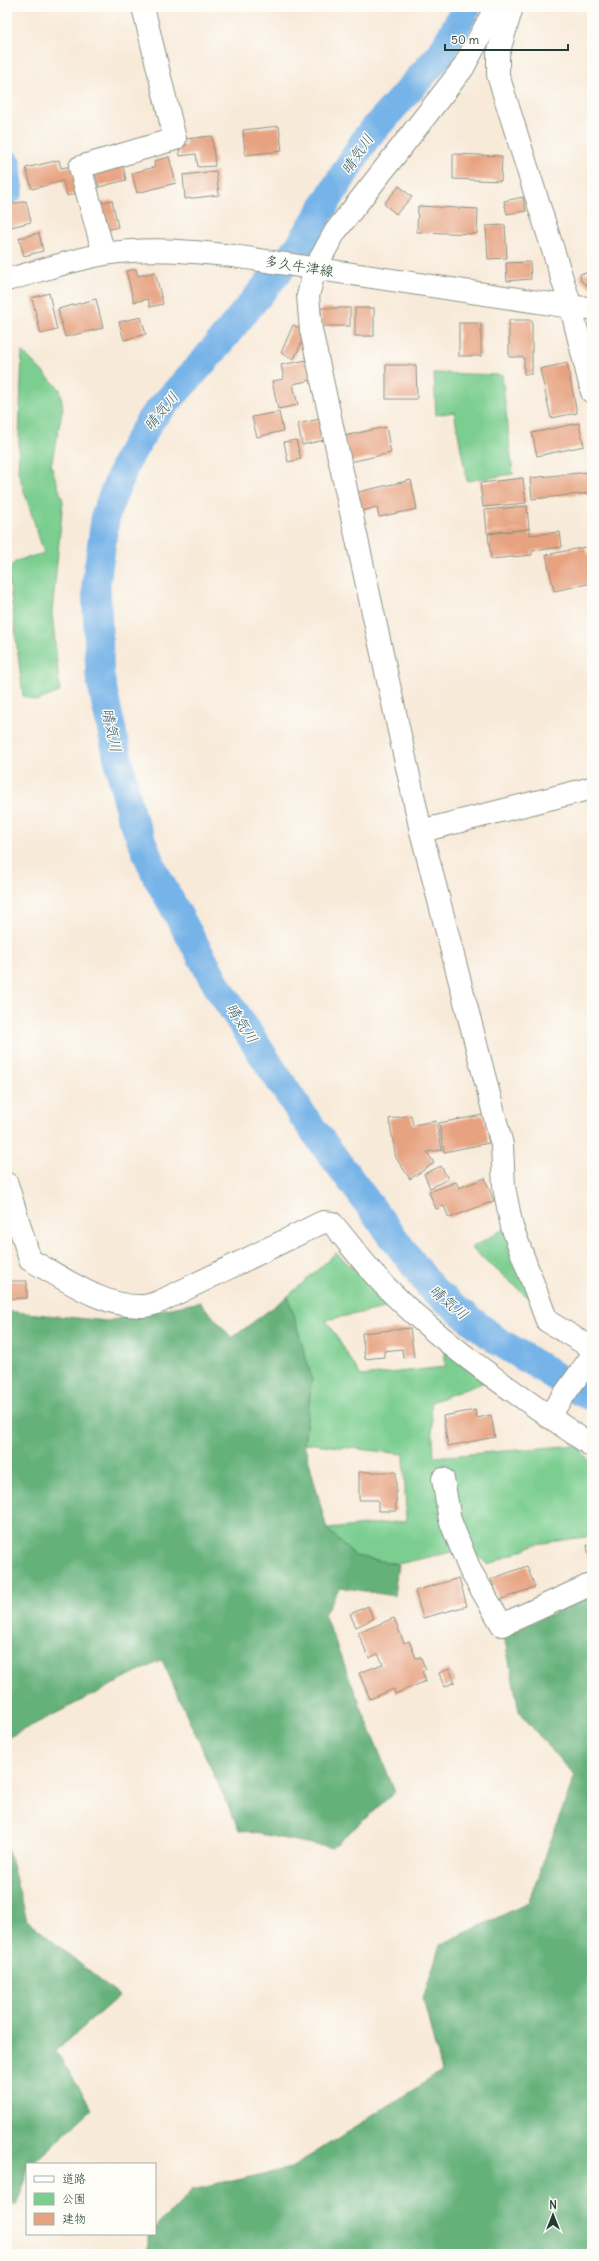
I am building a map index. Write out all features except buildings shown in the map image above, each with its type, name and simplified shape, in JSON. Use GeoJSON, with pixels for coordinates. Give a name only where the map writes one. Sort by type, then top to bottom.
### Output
{"type":"FeatureCollection","features":[{"type":"Feature","properties":{"kind":"street"},"geometry":{"type":"LineString","coordinates":[[104,254],[80,167],[175,139],[143,7]]}},
{"type":"Feature","properties":{"kind":"street"},"geometry":{"type":"LineString","coordinates":[[496,7],[463,68],[335,232],[315,268],[308,296],[311,330],[421,831],[502,1145],[504,1187],[512,1227],[547,1321],[592,1348]]}},
{"type":"Feature","properties":{"kind":"street"},"geometry":{"type":"LineString","coordinates":[[512,7],[498,54],[498,75],[582,308],[592,392]]}},
{"type":"Feature","properties":{"kind":"street","name":"多久牛津線"},"geometry":{"type":"LineString","coordinates":[[7,280],[104,254],[155,250],[233,256],[434,288],[582,308]]}},
{"type":"Feature","properties":{"kind":"street"},"geometry":{"type":"LineString","coordinates":[[421,831],[592,788]]}},
{"type":"Feature","properties":{"kind":"street"},"geometry":{"type":"LineString","coordinates":[[7,1184],[30,1260],[99,1296],[123,1304],[144,1306],[161,1302],[323,1222],[332,1223],[384,1285],[444,1339],[548,1417],[592,1446]]}},
{"type":"Feature","properties":{"kind":"street"},"geometry":{"type":"LineString","coordinates":[[548,1417],[592,1356]]}},
{"type":"Feature","properties":{"kind":"street"},"geometry":{"type":"LineString","coordinates":[[443,1479],[450,1520],[467,1563],[502,1625],[592,1584]]}},
{"type":"Feature","properties":{"kind":"green space"},"geometry":{"type":"Polygon","coordinates":[[[22,351],[60,389],[63,408],[51,465],[63,501],[52,613],[60,692],[36,701],[23,696],[8,570],[16,561],[44,553],[18,472],[22,351]]]}},
{"type":"Feature","properties":{"kind":"green space"},"geometry":{"type":"Polygon","coordinates":[[[434,373],[502,375],[513,474],[467,481],[454,412],[436,415],[434,373]]]}},
{"type":"Feature","properties":{"kind":"green space"},"geometry":{"type":"Polygon","coordinates":[[[514,1223],[550,1316],[471,1248],[514,1223]]]}},
{"type":"Feature","properties":{"kind":"green space"},"geometry":{"type":"Polygon","coordinates":[[[336,1253],[395,1306],[326,1320],[361,1376],[445,1367],[445,1346],[493,1379],[431,1402],[434,1457],[577,1445],[592,1464],[592,1536],[536,1544],[488,1565],[470,1548],[398,1564],[355,1556],[327,1529],[406,1521],[404,1454],[304,1443],[312,1379],[288,1296],[336,1253]]]}},
{"type":"Feature","properties":{"kind":"green space"},"geometry":{"type":"Polygon","coordinates":[[[288,1296],[312,1379],[304,1443],[327,1529],[355,1556],[398,1564],[394,1596],[340,1587],[324,1614],[395,1792],[332,1848],[239,1830],[162,1660],[7,1738],[7,1311],[107,1321],[200,1302],[232,1338],[288,1296]]]}},
{"type":"Feature","properties":{"kind":"green space"},"geometry":{"type":"Polygon","coordinates":[[[589,1596],[592,1596],[592,2254],[148,2254],[148,2236],[156,2235],[156,2227],[192,2190],[291,2168],[441,2072],[423,1998],[440,1945],[528,1903],[575,1775],[550,1749],[519,1711],[504,1636],[589,1596]]]}},
{"type":"Feature","properties":{"kind":"green space"},"geometry":{"type":"Polygon","coordinates":[[[7,1847],[27,1920],[119,1996],[56,2051],[92,2109],[33,2163],[26,2163],[26,2179],[16,2206],[7,2202],[7,1847]]]}},
{"type":"Feature","properties":{"kind":"waterway","name":"晴気川"},"geometry":{"type":"LineString","coordinates":[[467,7],[441,54],[366,138],[300,245],[205,360],[151,419],[127,460],[106,513],[96,584],[100,677],[130,813],[155,873],[218,987],[303,1116],[431,1288],[495,1339],[577,1390],[592,1397]]}},
{"type":"Feature","properties":{"kind":"waterway"},"geometry":{"type":"LineString","coordinates":[[7,164],[9,190],[7,190]]}}]}
